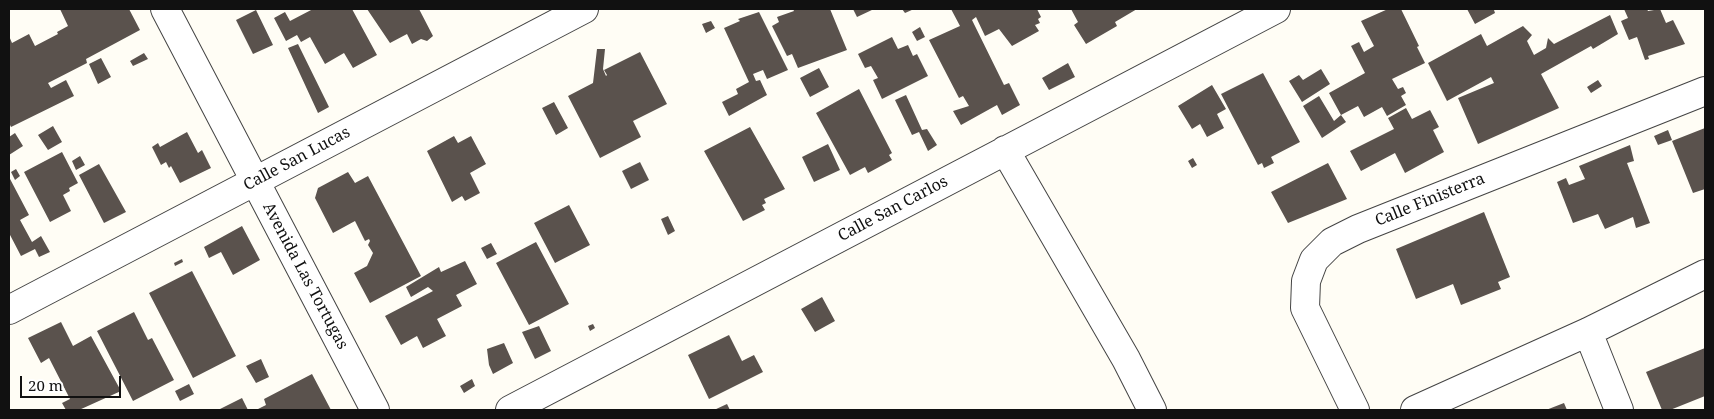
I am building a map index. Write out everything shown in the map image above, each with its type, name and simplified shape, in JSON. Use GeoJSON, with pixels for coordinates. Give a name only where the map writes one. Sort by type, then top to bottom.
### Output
{"type":"FeatureCollection","features":[{"type":"Feature","properties":{"kind":"street","name":"Avenida Las Tortugas"},"geometry":{"type":"LineString","coordinates":[[165,9],[375,410]]}},
{"type":"Feature","properties":{"kind":"street","name":"Calle San Lucas"},"geometry":{"type":"LineString","coordinates":[[9,310],[584,9]]}},
{"type":"Feature","properties":{"kind":"street","name":"Calle San Carlos"},"geometry":{"type":"LineString","coordinates":[[510,410],[1276,9]]}},
{"type":"Feature","properties":{"kind":"street","name":"Calle Finisterra"},"geometry":{"type":"LineString","coordinates":[[1355,410],[1305,308],[1306,281],[1314,260],[1332,242],[1358,229],[1705,91]]}},
{"type":"Feature","properties":{"kind":"street"},"geometry":{"type":"LineString","coordinates":[[1006,150],[1126,359],[1152,410]]}},
{"type":"Feature","properties":{"kind":"street"},"geometry":{"type":"LineString","coordinates":[[1415,410],[1588,332],[1705,274]]}},
{"type":"Feature","properties":{"kind":"street"},"geometry":{"type":"LineString","coordinates":[[1588,332],[1619,410]]}},
{"type":"Feature","properties":{"kind":"building"},"geometry":{"type":"Polygon","coordinates":[[[60,9],[129,9],[140,30],[86,59],[87,63],[48,83],[51,88],[66,80],[74,96],[11,127],[9,123],[9,36],[12,43],[29,34],[35,46],[58,34],[57,32],[68,26],[60,9]]]}},
{"type":"Feature","properties":{"kind":"building"},"geometry":{"type":"Polygon","coordinates":[[[313,9],[352,9],[377,55],[353,68],[344,53],[325,64],[310,37],[301,42],[297,35],[286,41],[274,18],[285,12],[290,21],[313,9]]]}},
{"type":"Feature","properties":{"kind":"building"},"geometry":{"type":"Polygon","coordinates":[[[367,9],[419,9],[433,36],[427,41],[421,39],[412,44],[407,34],[390,43],[367,9]]]}},
{"type":"Feature","properties":{"kind":"building"},"geometry":{"type":"Polygon","coordinates":[[[793,9],[830,9],[847,50],[798,68],[792,54],[787,56],[772,26],[779,22],[777,17],[794,11],[793,9]]]}},
{"type":"Feature","properties":{"kind":"building"},"geometry":{"type":"Polygon","coordinates":[[[853,9],[874,9],[857,17],[853,9]]]}},
{"type":"Feature","properties":{"kind":"building"},"geometry":{"type":"Polygon","coordinates":[[[902,9],[914,9],[905,13],[902,9]]]}},
{"type":"Feature","properties":{"kind":"building"},"geometry":{"type":"Polygon","coordinates":[[[951,9],[1037,9],[1041,17],[1038,19],[1040,23],[1035,25],[1039,31],[1012,46],[999,29],[985,36],[976,17],[972,20],[1004,85],[1009,83],[1020,105],[1002,115],[997,105],[961,125],[953,111],[969,106],[963,96],[959,98],[929,40],[960,26],[951,9]]]}},
{"type":"Feature","properties":{"kind":"building"},"geometry":{"type":"Polygon","coordinates":[[[1071,9],[1137,9],[1115,22],[1117,26],[1086,44],[1074,25],[1078,22],[1071,9]]]}},
{"type":"Feature","properties":{"kind":"building"},"geometry":{"type":"Polygon","coordinates":[[[1388,9],[1401,9],[1425,63],[1392,79],[1398,89],[1403,87],[1406,93],[1401,96],[1406,105],[1387,116],[1382,107],[1364,117],[1358,106],[1341,115],[1329,93],[1365,73],[1351,46],[1359,42],[1364,52],[1374,46],[1361,21],[1388,9]]]}},
{"type":"Feature","properties":{"kind":"building"},"geometry":{"type":"Polygon","coordinates":[[[1467,9],[1496,9],[1494,10],[1495,13],[1475,24],[1467,9]]]}},
{"type":"Feature","properties":{"kind":"building"},"geometry":{"type":"Polygon","coordinates":[[[1624,9],[1647,9],[1648,11],[1660,9],[1666,23],[1673,20],[1685,44],[1648,56],[1649,59],[1645,60],[1637,37],[1629,40],[1621,21],[1628,18],[1624,9]]]}},
{"type":"Feature","properties":{"kind":"building"},"geometry":{"type":"Polygon","coordinates":[[[256,10],[273,45],[253,54],[236,20],[256,10]]]}},
{"type":"Feature","properties":{"kind":"building"},"geometry":{"type":"Polygon","coordinates":[[[759,12],[788,70],[767,79],[763,70],[753,74],[756,81],[760,80],[767,95],[729,116],[722,102],[738,94],[736,89],[749,82],[724,28],[740,21],[738,19],[759,12]]]}},
{"type":"Feature","properties":{"kind":"building"},"geometry":{"type":"Polygon","coordinates":[[[1610,15],[1618,34],[1593,49],[1591,46],[1541,74],[1559,108],[1478,144],[1458,98],[1494,83],[1491,77],[1447,101],[1428,63],[1481,34],[1487,46],[1523,26],[1532,35],[1527,41],[1534,55],[1546,48],[1548,38],[1554,44],[1610,15]]]}},
{"type":"Feature","properties":{"kind":"building"},"geometry":{"type":"Polygon","coordinates":[[[711,21],[715,28],[706,33],[702,24],[711,21]]]}},
{"type":"Feature","properties":{"kind":"building"},"geometry":{"type":"Polygon","coordinates":[[[920,27],[925,37],[917,41],[912,32],[920,27]]]}},
{"type":"Feature","properties":{"kind":"building"},"geometry":{"type":"Polygon","coordinates":[[[892,37],[898,49],[908,45],[913,56],[917,54],[928,76],[882,99],[873,80],[878,78],[871,66],[865,68],[858,54],[892,37]]]}},
{"type":"Feature","properties":{"kind":"building"},"geometry":{"type":"Polygon","coordinates":[[[298,44],[329,107],[318,113],[288,48],[298,44]]]}},
{"type":"Feature","properties":{"kind":"building"},"geometry":{"type":"Polygon","coordinates":[[[597,49],[605,49],[603,69],[606,76],[604,70],[640,52],[667,104],[633,121],[641,137],[600,158],[568,96],[593,83],[597,49]]]}},
{"type":"Feature","properties":{"kind":"building"},"geometry":{"type":"Polygon","coordinates":[[[144,53],[148,59],[133,66],[130,61],[144,53]]]}},
{"type":"Feature","properties":{"kind":"building"},"geometry":{"type":"Polygon","coordinates":[[[101,58],[111,77],[98,84],[89,64],[101,58]]]}},
{"type":"Feature","properties":{"kind":"building"},"geometry":{"type":"Polygon","coordinates":[[[1068,63],[1075,77],[1049,90],[1042,78],[1068,63]]]}},
{"type":"Feature","properties":{"kind":"building"},"geometry":{"type":"Polygon","coordinates":[[[819,68],[829,87],[810,97],[800,78],[819,68]]]}},
{"type":"Feature","properties":{"kind":"building"},"geometry":{"type":"Polygon","coordinates":[[[1321,69],[1330,84],[1302,102],[1289,81],[1299,75],[1303,80],[1321,69]]]}},
{"type":"Feature","properties":{"kind":"building"},"geometry":{"type":"Polygon","coordinates":[[[1263,73],[1300,142],[1271,157],[1274,163],[1264,168],[1262,163],[1258,165],[1221,94],[1263,73]]]}},
{"type":"Feature","properties":{"kind":"building"},"geometry":{"type":"Polygon","coordinates":[[[1598,80],[1602,86],[1591,93],[1587,87],[1598,80]]]}},
{"type":"Feature","properties":{"kind":"building"},"geometry":{"type":"Polygon","coordinates":[[[1212,85],[1226,109],[1217,114],[1224,128],[1207,137],[1200,124],[1192,129],[1178,106],[1212,85]]]}},
{"type":"Feature","properties":{"kind":"building"},"geometry":{"type":"Polygon","coordinates":[[[859,89],[892,153],[889,155],[892,160],[868,173],[865,167],[850,175],[816,113],[859,89]]]}},
{"type":"Feature","properties":{"kind":"building"},"geometry":{"type":"Polygon","coordinates":[[[906,95],[922,130],[927,129],[937,145],[928,151],[919,132],[912,135],[895,100],[906,95]]]}},
{"type":"Feature","properties":{"kind":"building"},"geometry":{"type":"Polygon","coordinates":[[[1319,96],[1334,121],[1341,115],[1346,122],[1322,138],[1303,106],[1319,96]]]}},
{"type":"Feature","properties":{"kind":"building"},"geometry":{"type":"Polygon","coordinates":[[[554,102],[568,128],[556,135],[542,108],[554,102]]]}},
{"type":"Feature","properties":{"kind":"building"},"geometry":{"type":"Polygon","coordinates":[[[1406,108],[1412,119],[1430,110],[1439,127],[1433,130],[1444,152],[1405,173],[1395,153],[1361,171],[1350,151],[1394,129],[1388,118],[1406,108]]]}},
{"type":"Feature","properties":{"kind":"building"},"geometry":{"type":"Polygon","coordinates":[[[53,126],[62,142],[48,150],[38,135],[53,126]]]}},
{"type":"Feature","properties":{"kind":"building"},"geometry":{"type":"Polygon","coordinates":[[[750,127],[785,189],[764,199],[766,203],[762,205],[765,210],[743,221],[704,151],[750,127]]]}},
{"type":"Feature","properties":{"kind":"building"},"geometry":{"type":"Polygon","coordinates":[[[1705,128],[1705,189],[1693,193],[1672,141],[1705,128]]]}},
{"type":"Feature","properties":{"kind":"building"},"geometry":{"type":"Polygon","coordinates":[[[1668,130],[1672,140],[1658,145],[1654,136],[1668,130]]]}},
{"type":"Feature","properties":{"kind":"building"},"geometry":{"type":"Polygon","coordinates":[[[187,132],[198,153],[202,150],[211,168],[180,183],[171,166],[169,168],[166,162],[161,165],[152,147],[158,143],[160,147],[187,132]]]}},
{"type":"Feature","properties":{"kind":"building"},"geometry":{"type":"Polygon","coordinates":[[[15,133],[23,146],[9,155],[9,137],[15,133]]]}},
{"type":"Feature","properties":{"kind":"building"},"geometry":{"type":"Polygon","coordinates":[[[454,136],[458,143],[471,136],[486,164],[470,173],[480,193],[465,201],[462,196],[452,202],[427,151],[454,136]]]}},
{"type":"Feature","properties":{"kind":"building"},"geometry":{"type":"Polygon","coordinates":[[[828,144],[840,170],[814,182],[802,157],[828,144]]]}},
{"type":"Feature","properties":{"kind":"building"},"geometry":{"type":"Polygon","coordinates":[[[1630,145],[1634,161],[1627,163],[1650,223],[1636,228],[1633,217],[1605,229],[1598,214],[1573,223],[1557,182],[1566,178],[1569,185],[1585,179],[1579,166],[1630,145]]]}},
{"type":"Feature","properties":{"kind":"building"},"geometry":{"type":"Polygon","coordinates":[[[62,152],[78,183],[69,188],[70,191],[63,195],[71,211],[50,222],[24,172],[62,152]]]}},
{"type":"Feature","properties":{"kind":"building"},"geometry":{"type":"Polygon","coordinates":[[[80,156],[85,165],[76,170],[72,161],[80,156]]]}},
{"type":"Feature","properties":{"kind":"building"},"geometry":{"type":"Polygon","coordinates":[[[1193,158],[1197,165],[1192,168],[1188,161],[1193,158]]]}},
{"type":"Feature","properties":{"kind":"building"},"geometry":{"type":"Polygon","coordinates":[[[640,162],[649,180],[631,189],[622,171],[640,162]]]}},
{"type":"Feature","properties":{"kind":"building"},"geometry":{"type":"Polygon","coordinates":[[[1328,163],[1347,199],[1288,223],[1271,192],[1328,163]]]}},
{"type":"Feature","properties":{"kind":"building"},"geometry":{"type":"Polygon","coordinates":[[[99,164],[126,212],[104,223],[79,175],[99,164]]]}},
{"type":"Feature","properties":{"kind":"building"},"geometry":{"type":"Polygon","coordinates":[[[16,169],[20,176],[15,180],[11,172],[16,169]]]}},
{"type":"Feature","properties":{"kind":"building"},"geometry":{"type":"Polygon","coordinates":[[[348,172],[355,183],[368,176],[421,276],[370,303],[354,273],[367,266],[373,253],[368,245],[369,239],[365,241],[355,221],[333,233],[315,198],[318,188],[348,172]]]}},
{"type":"Feature","properties":{"kind":"building"},"geometry":{"type":"Polygon","coordinates":[[[9,177],[29,215],[20,220],[32,242],[41,236],[50,252],[39,257],[35,249],[21,256],[9,233],[9,177]]]}},
{"type":"Feature","properties":{"kind":"building"},"geometry":{"type":"Polygon","coordinates":[[[569,205],[590,245],[555,263],[534,223],[569,205]]]}},
{"type":"Feature","properties":{"kind":"building"},"geometry":{"type":"Polygon","coordinates":[[[1484,212],[1510,277],[1498,282],[1501,289],[1461,305],[1453,284],[1416,299],[1396,249],[1484,212]]]}},
{"type":"Feature","properties":{"kind":"building"},"geometry":{"type":"Polygon","coordinates":[[[668,216],[675,231],[668,235],[661,219],[668,216]]]}},
{"type":"Feature","properties":{"kind":"building"},"geometry":{"type":"Polygon","coordinates":[[[242,226],[260,260],[233,275],[221,252],[209,258],[204,247],[242,226]]]}},
{"type":"Feature","properties":{"kind":"building"},"geometry":{"type":"Polygon","coordinates":[[[536,242],[569,304],[529,325],[496,263],[536,242]]]}},
{"type":"Feature","properties":{"kind":"building"},"geometry":{"type":"Polygon","coordinates":[[[491,243],[497,254],[487,259],[481,248],[491,243]]]}},
{"type":"Feature","properties":{"kind":"building"},"geometry":{"type":"Polygon","coordinates":[[[182,259],[183,262],[175,266],[174,263],[182,259]]]}},
{"type":"Feature","properties":{"kind":"building"},"geometry":{"type":"Polygon","coordinates":[[[465,261],[477,284],[456,295],[462,306],[437,319],[446,336],[423,348],[417,336],[401,345],[385,316],[433,291],[428,287],[411,297],[406,287],[439,267],[441,272],[465,261]]]}},
{"type":"Feature","properties":{"kind":"building"},"geometry":{"type":"Polygon","coordinates":[[[192,271],[236,356],[193,378],[149,293],[192,271]]]}},
{"type":"Feature","properties":{"kind":"building"},"geometry":{"type":"Polygon","coordinates":[[[822,297],[835,321],[815,332],[801,309],[822,297]]]}},
{"type":"Feature","properties":{"kind":"building"},"geometry":{"type":"Polygon","coordinates":[[[134,312],[148,340],[152,338],[174,380],[133,401],[97,331],[134,312]]]}},
{"type":"Feature","properties":{"kind":"building"},"geometry":{"type":"Polygon","coordinates":[[[61,322],[73,346],[91,336],[121,391],[79,410],[66,410],[62,403],[70,399],[49,358],[41,363],[28,338],[61,322]]]}},
{"type":"Feature","properties":{"kind":"building"},"geometry":{"type":"Polygon","coordinates":[[[593,324],[595,328],[590,331],[588,326],[593,324]]]}},
{"type":"Feature","properties":{"kind":"building"},"geometry":{"type":"Polygon","coordinates":[[[539,326],[551,351],[535,359],[522,332],[539,326]]]}},
{"type":"Feature","properties":{"kind":"building"},"geometry":{"type":"Polygon","coordinates":[[[729,335],[742,361],[754,355],[763,372],[709,399],[688,355],[729,335]]]}},
{"type":"Feature","properties":{"kind":"building"},"geometry":{"type":"Polygon","coordinates":[[[504,343],[513,363],[493,374],[489,365],[487,349],[504,343]]]}},
{"type":"Feature","properties":{"kind":"building"},"geometry":{"type":"Polygon","coordinates":[[[1705,348],[1705,396],[1670,410],[1662,410],[1646,372],[1705,348]]]}},
{"type":"Feature","properties":{"kind":"building"},"geometry":{"type":"Polygon","coordinates":[[[261,359],[269,377],[256,383],[246,366],[261,359]]]}},
{"type":"Feature","properties":{"kind":"building"},"geometry":{"type":"Polygon","coordinates":[[[312,374],[331,410],[256,410],[266,405],[264,399],[312,374]]]}},
{"type":"Feature","properties":{"kind":"building"},"geometry":{"type":"Polygon","coordinates":[[[472,379],[475,386],[464,393],[460,386],[472,379]]]}},
{"type":"Feature","properties":{"kind":"building"},"geometry":{"type":"Polygon","coordinates":[[[189,384],[194,394],[180,401],[175,391],[189,384]]]}},
{"type":"Feature","properties":{"kind":"building"},"geometry":{"type":"Polygon","coordinates":[[[242,398],[248,410],[218,410],[242,398]]]}},
{"type":"Feature","properties":{"kind":"building"},"geometry":{"type":"Polygon","coordinates":[[[1564,403],[1567,410],[1546,410],[1564,403]]]}},
{"type":"Feature","properties":{"kind":"building"},"geometry":{"type":"Polygon","coordinates":[[[727,404],[730,410],[714,410],[727,404]]]}}]}
